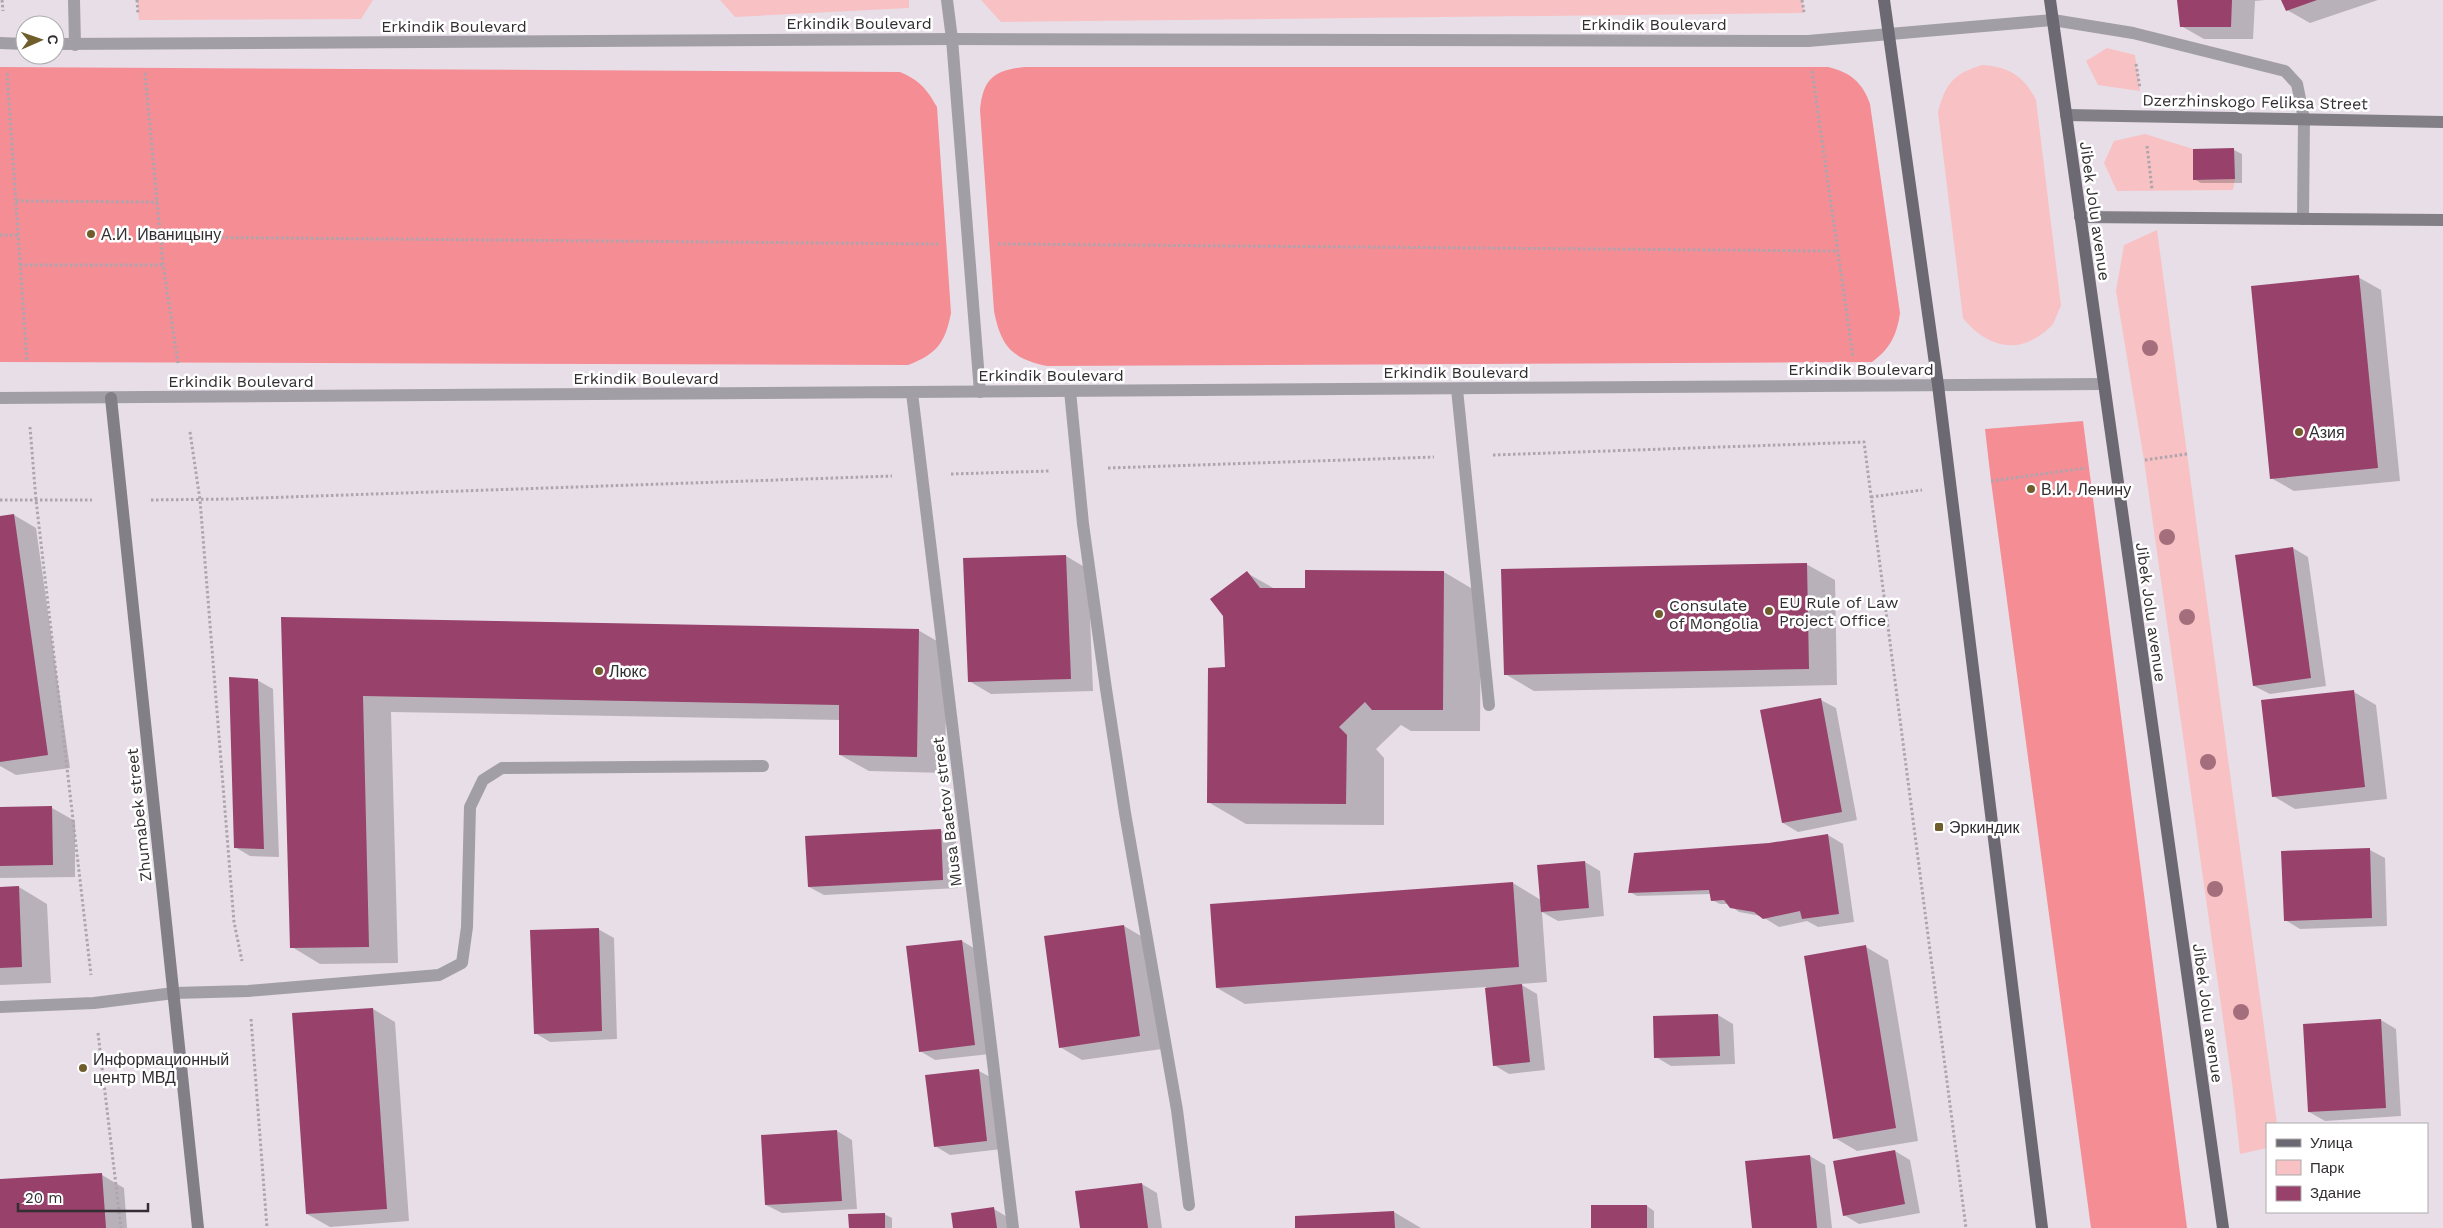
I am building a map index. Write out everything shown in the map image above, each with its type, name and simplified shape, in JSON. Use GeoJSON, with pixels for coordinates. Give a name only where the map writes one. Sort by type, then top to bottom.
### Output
{"type":"FeatureCollection","features":[{"type":"Feature","properties":{"kind":"main road"},"geometry":{"type":"LineString","coordinates":[[1884,0],[1938,385],[2042,1228]]}},
{"type":"Feature","properties":{"kind":"main road","name":"Jibek Jolu avenue"},"geometry":{"type":"LineString","coordinates":[[2050,0],[2102,384],[2223,1228]]}},
{"type":"Feature","properties":{"kind":"street"},"geometry":{"type":"LineString","coordinates":[[74,0],[75,44]]}},
{"type":"Feature","properties":{"kind":"street"},"geometry":{"type":"LineString","coordinates":[[947,0],[952,39],[980,392]]}},
{"type":"Feature","properties":{"kind":"street","name":"Erkindik Boulevard"},"geometry":{"type":"LineString","coordinates":[[65,44],[952,39],[1808,41],[2053,20],[2133,34],[2285,71],[2297,84],[2304,119],[2303,219]]}},
{"type":"Feature","properties":{"kind":"street"},"geometry":{"type":"LineString","coordinates":[[0,43],[15,44]]}},
{"type":"Feature","properties":{"kind":"street","name":"Dzerzhinskogo Feliksa Street"},"geometry":{"type":"LineString","coordinates":[[2066,115],[2443,122]]}},
{"type":"Feature","properties":{"kind":"street"},"geometry":{"type":"LineString","coordinates":[[2080,217],[2443,220]]}},
{"type":"Feature","properties":{"kind":"street","name":"Erkindik Boulevard"},"geometry":{"type":"LineString","coordinates":[[0,398],[2102,384]]}},
{"type":"Feature","properties":{"kind":"street"},"geometry":{"type":"LineString","coordinates":[[1457,388],[1489,705]]}},
{"type":"Feature","properties":{"kind":"street"},"geometry":{"type":"LineString","coordinates":[[1070,391],[1083,524],[1104,670],[1125,813],[1177,1110],[1189,1206]]}},
{"type":"Feature","properties":{"kind":"street","name":"Musa Baetov street"},"geometry":{"type":"LineString","coordinates":[[912,393],[1013,1228]]}},
{"type":"Feature","properties":{"kind":"street","name":"Zhumabek street"},"geometry":{"type":"LineString","coordinates":[[111,398],[198,1228]]}},
{"type":"Feature","properties":{"kind":"street"},"geometry":{"type":"LineString","coordinates":[[0,1007],[94,1003],[174,993],[248,991],[439,975],[462,963],[467,927],[470,807],[483,780],[502,768],[763,766]]}},
{"type":"Feature","properties":{"kind":"path"},"geometry":{"type":"LineString","coordinates":[[2,0],[3,11]]}},
{"type":"Feature","properties":{"kind":"path"},"geometry":{"type":"LineString","coordinates":[[137,0],[139,20]]}},
{"type":"Feature","properties":{"kind":"path"},"geometry":{"type":"LineString","coordinates":[[1802,0],[1804,13]]}},
{"type":"Feature","properties":{"kind":"path"},"geometry":{"type":"LineString","coordinates":[[2135,55],[2140,91]]}},
{"type":"Feature","properties":{"kind":"path"},"geometry":{"type":"LineString","coordinates":[[7,67],[27,362]]}},
{"type":"Feature","properties":{"kind":"path"},"geometry":{"type":"LineString","coordinates":[[144,68],[163,265],[178,363]]}},
{"type":"Feature","properties":{"kind":"path"},"geometry":{"type":"LineString","coordinates":[[1811,68],[1854,362]]}},
{"type":"Feature","properties":{"kind":"path"},"geometry":{"type":"LineString","coordinates":[[2146,144],[2152,192]]}},
{"type":"Feature","properties":{"kind":"path"},"geometry":{"type":"LineString","coordinates":[[16,201],[158,202]]}},
{"type":"Feature","properties":{"kind":"path"},"geometry":{"type":"LineString","coordinates":[[0,235],[18,236]]}},
{"type":"Feature","properties":{"kind":"path"},"geometry":{"type":"LineString","coordinates":[[20,265],[163,265]]}},
{"type":"Feature","properties":{"kind":"path"},"geometry":{"type":"LineString","coordinates":[[30,426],[36,500],[121,1228]]}},
{"type":"Feature","properties":{"kind":"path"},"geometry":{"type":"LineString","coordinates":[[190,432],[200,500],[234,922],[248,991],[267,1228]]}},
{"type":"Feature","properties":{"kind":"path"},"geometry":{"type":"LineString","coordinates":[[1864,442],[1966,1228]]}},
{"type":"Feature","properties":{"kind":"path"},"geometry":{"type":"LineString","coordinates":[[2144,460],[2187,454]]}},
{"type":"Feature","properties":{"kind":"path"},"geometry":{"type":"LineString","coordinates":[[1991,481],[2090,468]]}},
{"type":"Feature","properties":{"kind":"path"},"geometry":{"type":"LineString","coordinates":[[1871,497],[1928,490]]}},
{"type":"Feature","properties":{"kind":"path"},"geometry":{"type":"LineString","coordinates":[[146,500],[230,499]]}},
{"type":"Feature","properties":{"kind":"path"},"geometry":{"type":"LineString","coordinates":[[0,500],[96,500]]}},
{"type":"Feature","properties":{"kind":"green space"},"geometry":{"type":"Polygon","coordinates":[[[137,0],[373,0],[361,19],[139,20],[137,0]]]}},
{"type":"Feature","properties":{"kind":"green space"},"geometry":{"type":"Polygon","coordinates":[[[720,0],[909,0],[909,8],[735,17],[720,0]]]}},
{"type":"Feature","properties":{"kind":"green space"},"geometry":{"type":"Polygon","coordinates":[[[981,0],[1802,0],[1804,13],[1001,22],[981,0]]]}},
{"type":"Feature","properties":{"kind":"green space"},"geometry":{"type":"Polygon","coordinates":[[[2107,48],[2135,55],[2140,91],[2098,85],[2086,61],[2107,48]]]}},
{"type":"Feature","properties":{"kind":"green space"},"geometry":{"type":"Polygon","coordinates":[[[1982,65],[2008,70],[2015,74],[2027,85],[2036,100],[2061,306],[2053,324],[2047,330],[2034,339],[2014,345],[2005,345],[1986,338],[1963,318],[1938,112],[1944,94],[1952,81],[1964,72],[1982,65]]]}},
{"type":"Feature","properties":{"kind":"green space"},"geometry":{"type":"Polygon","coordinates":[[[2145,134],[2193,149],[2193,180],[2235,179],[2233,190],[2117,191],[2104,163],[2114,141],[2145,134]]]}},
{"type":"Feature","properties":{"kind":"green space"},"geometry":{"type":"Polygon","coordinates":[[[2157,230],[2277,1123],[2266,1123],[2266,1148],[2240,1154],[2232,1083],[2144,460],[2116,291],[2124,245],[2157,230]]]}},
{"type":"Feature","properties":{"kind":"shaded area"},"geometry":{"type":"Polygon","coordinates":[[[0,67],[900,72],[922,86],[937,107],[951,313],[949,323],[942,340],[933,352],[908,365],[0,362],[0,67]]]}},
{"type":"Feature","properties":{"kind":"shaded area"},"geometry":{"type":"Polygon","coordinates":[[[1025,67],[1828,67],[1836,69],[1849,75],[1859,84],[1870,104],[1900,313],[1895,335],[1884,352],[1872,362],[1047,366],[1035,363],[1016,354],[1004,342],[994,311],[980,110],[984,90],[992,78],[1006,70],[1025,67]]]}},
{"type":"Feature","properties":{"kind":"shaded area"},"geometry":{"type":"Polygon","coordinates":[[[2083,421],[2187,1228],[2091,1228],[1991,481],[1985,429],[2083,421]]]}},
{"type":"Feature","properties":{"kind":"building"},"geometry":{"type":"Polygon","coordinates":[[[2177,0],[2232,0],[2231,27],[2180,27],[2177,0]]]}},
{"type":"Feature","properties":{"kind":"building"},"geometry":{"type":"Polygon","coordinates":[[[2281,0],[2317,0],[2286,11],[2281,0]]]}},
{"type":"Feature","properties":{"kind":"building"},"geometry":{"type":"Polygon","coordinates":[[[2234,148],[2235,179],[2193,180],[2193,149],[2234,148]]]}},
{"type":"Feature","properties":{"kind":"building"},"geometry":{"type":"Polygon","coordinates":[[[2359,275],[2378,468],[2270,479],[2251,286],[2359,275]]]}},
{"type":"Feature","properties":{"kind":"building"},"geometry":{"type":"Polygon","coordinates":[[[14,514],[48,755],[0,762],[0,516],[14,514]]]}},
{"type":"Feature","properties":{"kind":"building"},"geometry":{"type":"Polygon","coordinates":[[[2293,547],[2311,678],[2253,686],[2235,555],[2293,547]]]}},
{"type":"Feature","properties":{"kind":"building"},"geometry":{"type":"Polygon","coordinates":[[[1066,555],[1071,679],[968,682],[963,558],[1066,555]]]}},
{"type":"Feature","properties":{"kind":"building"},"geometry":{"type":"Polygon","coordinates":[[[1807,563],[1809,669],[1504,675],[1501,569],[1807,563]]]}},
{"type":"Feature","properties":{"kind":"building"},"geometry":{"type":"Polygon","coordinates":[[[1305,570],[1444,571],[1443,710],[1372,710],[1365,702],[1339,727],[1347,735],[1346,804],[1207,803],[1208,668],[1225,667],[1223,616],[1210,599],[1247,571],[1260,588],[1305,588],[1305,570]]]}},
{"type":"Feature","properties":{"kind":"building"},"geometry":{"type":"Polygon","coordinates":[[[281,617],[919,629],[917,757],[839,755],[839,705],[363,696],[369,947],[290,948],[281,617]]]}},
{"type":"Feature","properties":{"kind":"building"},"geometry":{"type":"Polygon","coordinates":[[[229,677],[258,679],[264,849],[234,848],[229,677]]]}},
{"type":"Feature","properties":{"kind":"building"},"geometry":{"type":"Polygon","coordinates":[[[2354,690],[2365,787],[2272,797],[2261,700],[2354,690]]]}},
{"type":"Feature","properties":{"kind":"building"},"geometry":{"type":"Polygon","coordinates":[[[1821,698],[1842,812],[1782,823],[1760,710],[1821,698]]]}},
{"type":"Feature","properties":{"kind":"building"},"geometry":{"type":"Polygon","coordinates":[[[52,806],[53,865],[0,866],[0,807],[52,806]]]}},
{"type":"Feature","properties":{"kind":"building"},"geometry":{"type":"Polygon","coordinates":[[[941,829],[943,880],[808,887],[805,836],[941,829]]]}},
{"type":"Feature","properties":{"kind":"building"},"geometry":{"type":"Polygon","coordinates":[[[1828,834],[1839,914],[1802,919],[1800,911],[1763,919],[1754,912],[1730,908],[1724,900],[1711,901],[1709,890],[1628,893],[1634,853],[1769,843],[1828,834]]]}},
{"type":"Feature","properties":{"kind":"building"},"geometry":{"type":"Polygon","coordinates":[[[2370,848],[2372,918],[2284,921],[2281,851],[2370,848]]]}},
{"type":"Feature","properties":{"kind":"building"},"geometry":{"type":"Polygon","coordinates":[[[1585,861],[1589,908],[1541,912],[1537,865],[1585,861]]]}},
{"type":"Feature","properties":{"kind":"building"},"geometry":{"type":"Polygon","coordinates":[[[1513,882],[1519,967],[1216,988],[1210,904],[1513,882]]]}},
{"type":"Feature","properties":{"kind":"building"},"geometry":{"type":"Polygon","coordinates":[[[19,886],[22,967],[0,968],[0,887],[19,886]]]}},
{"type":"Feature","properties":{"kind":"building"},"geometry":{"type":"Polygon","coordinates":[[[1124,925],[1140,1036],[1059,1048],[1044,936],[1124,925]]]}},
{"type":"Feature","properties":{"kind":"building"},"geometry":{"type":"Polygon","coordinates":[[[599,928],[602,1031],[534,1034],[530,930],[599,928]]]}},
{"type":"Feature","properties":{"kind":"building"},"geometry":{"type":"Polygon","coordinates":[[[962,940],[975,1045],[919,1052],[906,946],[962,940]]]}},
{"type":"Feature","properties":{"kind":"building"},"geometry":{"type":"Polygon","coordinates":[[[1866,945],[1896,1128],[1833,1139],[1804,956],[1866,945]]]}},
{"type":"Feature","properties":{"kind":"building"},"geometry":{"type":"Polygon","coordinates":[[[1522,984],[1530,1062],[1493,1066],[1485,988],[1522,984]]]}},
{"type":"Feature","properties":{"kind":"building"},"geometry":{"type":"Polygon","coordinates":[[[373,1008],[387,1209],[306,1214],[292,1013],[373,1008]]]}},
{"type":"Feature","properties":{"kind":"building"},"geometry":{"type":"Polygon","coordinates":[[[1718,1014],[1720,1056],[1654,1058],[1653,1016],[1718,1014]]]}},
{"type":"Feature","properties":{"kind":"building"},"geometry":{"type":"Polygon","coordinates":[[[2381,1019],[2386,1108],[2308,1112],[2303,1024],[2381,1019]]]}},
{"type":"Feature","properties":{"kind":"building"},"geometry":{"type":"Polygon","coordinates":[[[979,1069],[987,1141],[934,1147],[925,1075],[979,1069]]]}},
{"type":"Feature","properties":{"kind":"building"},"geometry":{"type":"Polygon","coordinates":[[[837,1130],[842,1201],[765,1205],[761,1135],[837,1130]]]}},
{"type":"Feature","properties":{"kind":"building"},"geometry":{"type":"Polygon","coordinates":[[[1895,1150],[1905,1204],[1843,1216],[1833,1161],[1895,1150]]]}},
{"type":"Feature","properties":{"kind":"building"},"geometry":{"type":"Polygon","coordinates":[[[1810,1155],[1817,1228],[1752,1228],[1745,1161],[1810,1155]]]}},
{"type":"Feature","properties":{"kind":"building"},"geometry":{"type":"Polygon","coordinates":[[[102,1173],[106,1228],[0,1228],[0,1179],[102,1173]]]}},
{"type":"Feature","properties":{"kind":"building"},"geometry":{"type":"Polygon","coordinates":[[[1142,1183],[1148,1228],[1080,1228],[1075,1191],[1142,1183]]]}},
{"type":"Feature","properties":{"kind":"building"},"geometry":{"type":"Polygon","coordinates":[[[1591,1205],[1647,1205],[1647,1228],[1591,1228],[1591,1205]]]}},
{"type":"Feature","properties":{"kind":"building"},"geometry":{"type":"Polygon","coordinates":[[[994,1207],[997,1228],[953,1228],[951,1213],[994,1207]]]}},
{"type":"Feature","properties":{"kind":"building"},"geometry":{"type":"Polygon","coordinates":[[[1394,1211],[1395,1228],[1295,1228],[1295,1216],[1394,1211]]]}},
{"type":"Feature","properties":{"kind":"building"},"geometry":{"type":"Polygon","coordinates":[[[885,1213],[885,1228],[849,1228],[848,1214],[885,1213]]]}},
{"type":"Feature","properties":{"kind":"place","name":"А.И. Иваницыну"},"geometry":{"type":"Point","coordinates":[91,234]}},
{"type":"Feature","properties":{"kind":"place","name":"Азия"},"geometry":{"type":"Point","coordinates":[2299,432]}},
{"type":"Feature","properties":{"kind":"place","name":"В.И. Ленину"},"geometry":{"type":"Point","coordinates":[2031,489]}},
{"type":"Feature","properties":{"kind":"place","name":"EU Rule of Law Project Office"},"geometry":{"type":"Point","coordinates":[1769,611]}},
{"type":"Feature","properties":{"kind":"place","name":"Consulate of Mongolia"},"geometry":{"type":"Point","coordinates":[1659,614]}},
{"type":"Feature","properties":{"kind":"place","name":"Люкс"},"geometry":{"type":"Point","coordinates":[599,671]}},
{"type":"Feature","properties":{"kind":"place","name":"Эркиндик"},"geometry":{"type":"Point","coordinates":[1939,827]}},
{"type":"Feature","properties":{"kind":"place","name":"Информационный центр МВД"},"geometry":{"type":"Point","coordinates":[83,1068]}}]}
